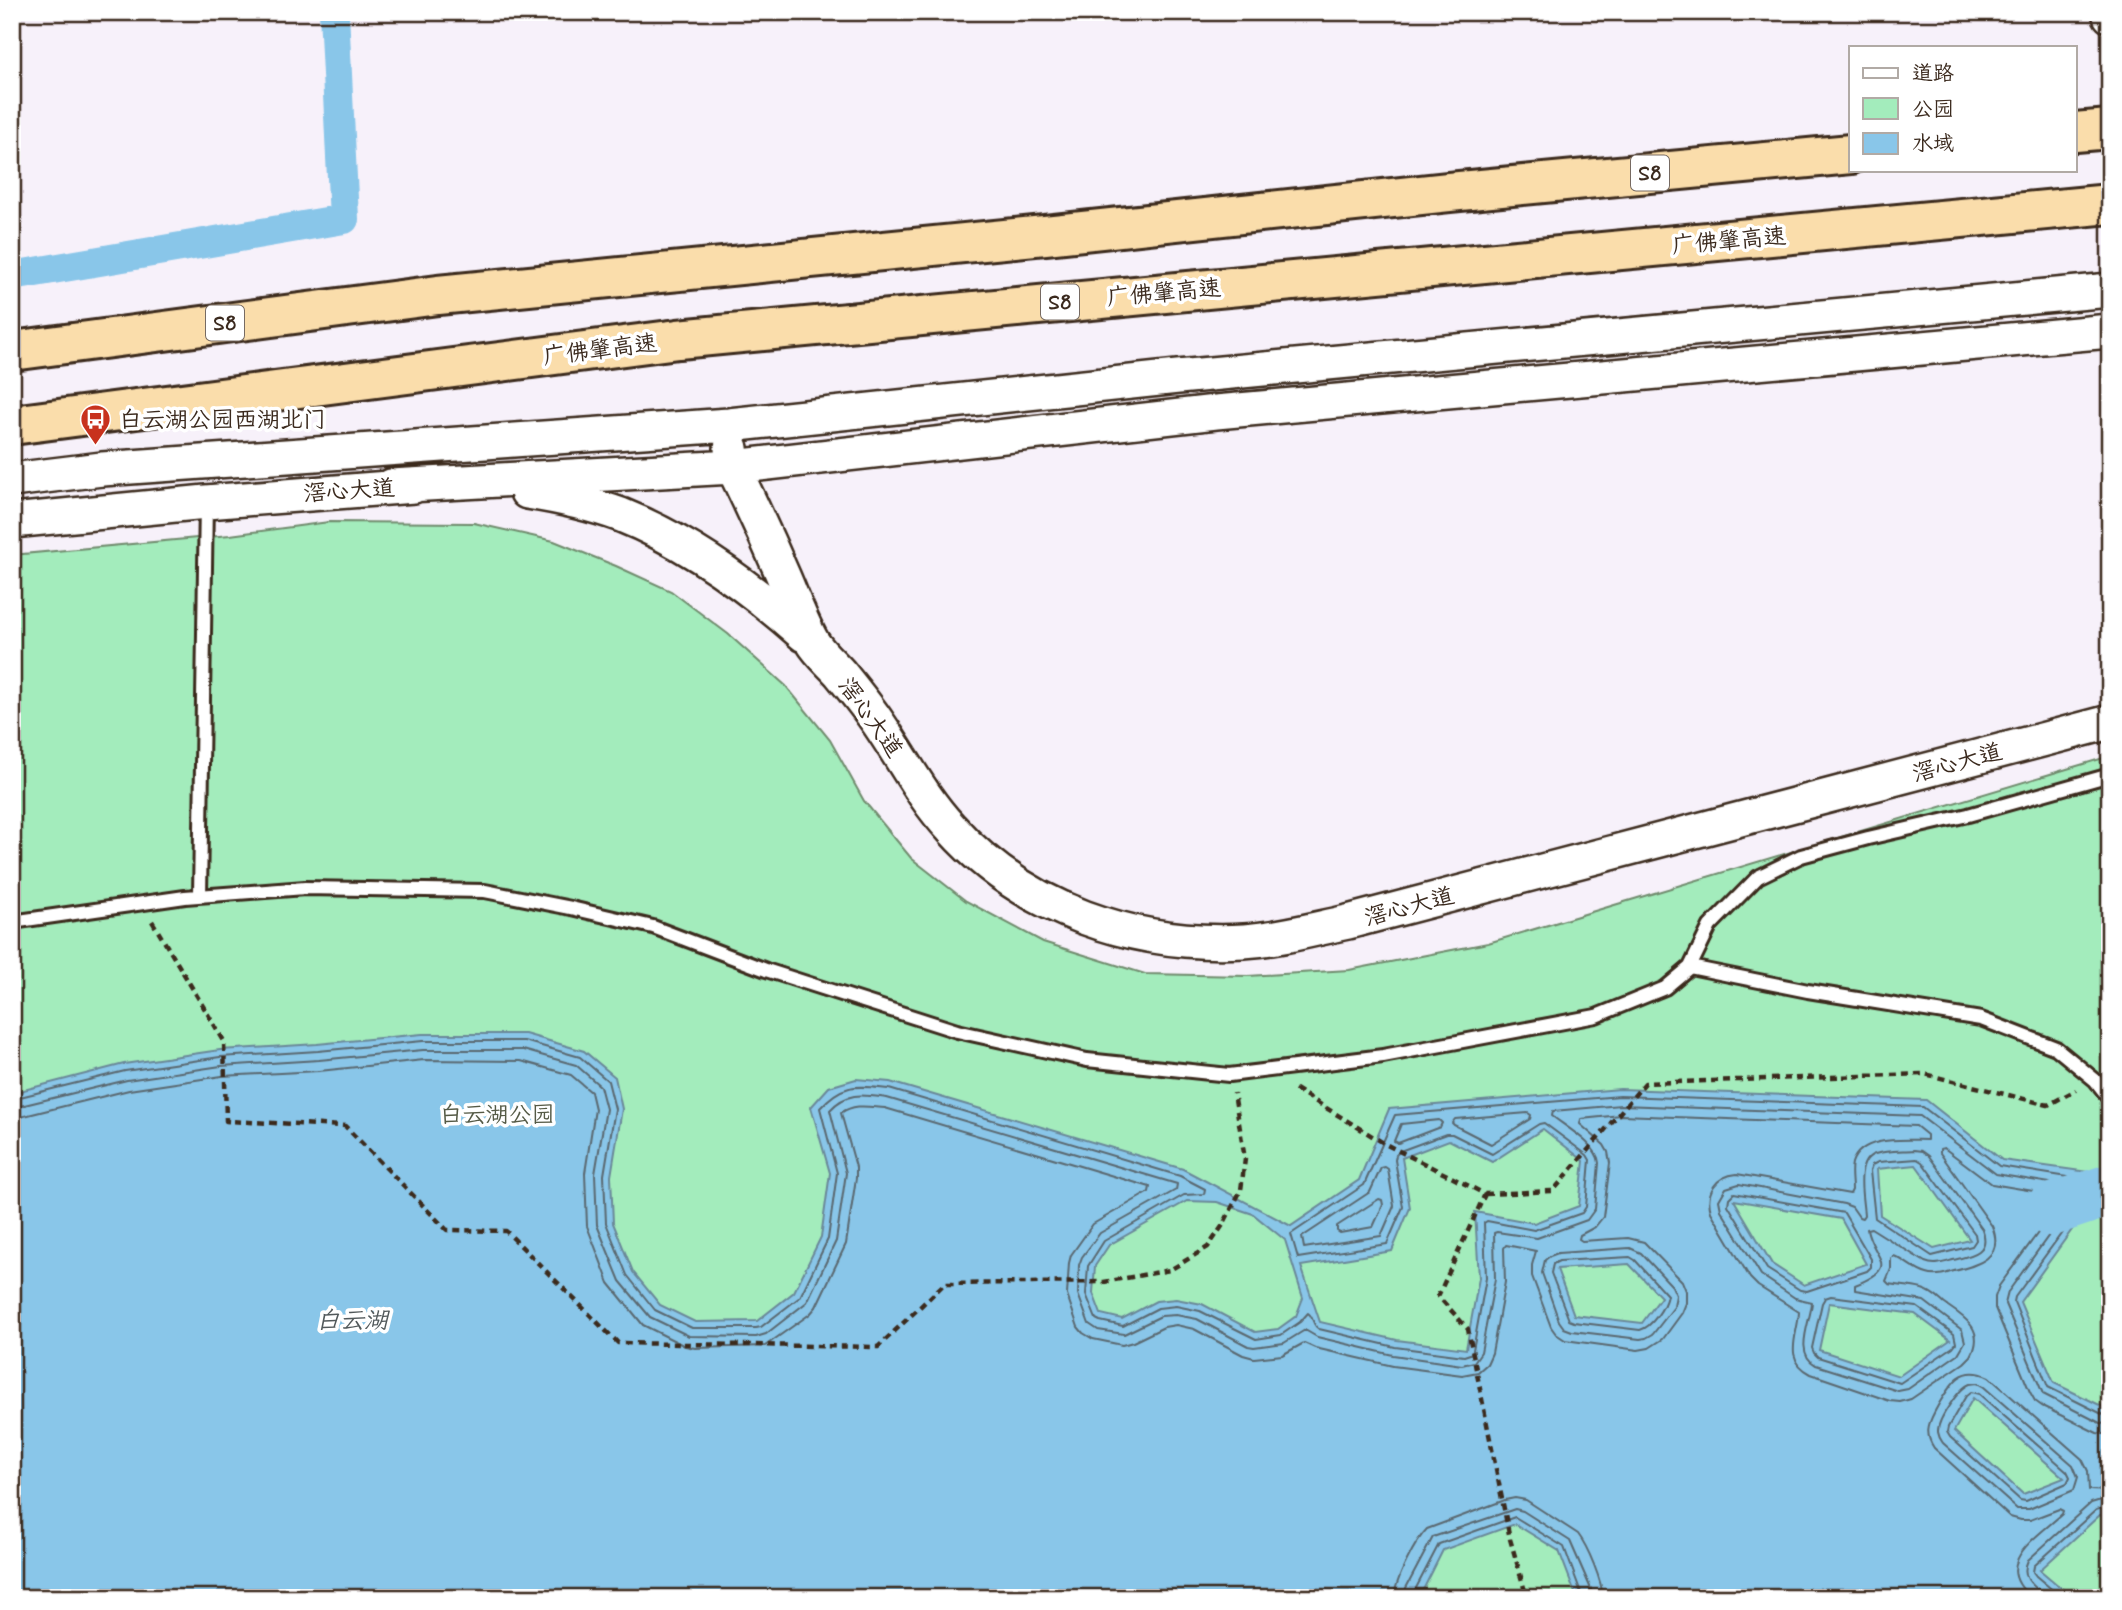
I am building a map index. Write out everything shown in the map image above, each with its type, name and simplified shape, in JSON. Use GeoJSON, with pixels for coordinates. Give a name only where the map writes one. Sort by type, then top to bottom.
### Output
{"type":"FeatureCollection","features":[{"type":"Feature","properties":{"kind":"highway"},"geometry":{"type":"LineString","coordinates":[[2076,132],[2110,128]]}},
{"type":"Feature","properties":{"kind":"highway","name":"S8"},"geometry":{"type":"LineString","coordinates":[[12,351],[438,295],[1849,153]]}},
{"type":"Feature","properties":{"kind":"highway","name":"广佛肇高速"},"geometry":{"type":"LineString","coordinates":[[12,425],[678,339],[2110,204]]}},
{"type":"Feature","properties":{"kind":"street"},"geometry":{"type":"LineString","coordinates":[[390,467],[729,425],[1178,377],[2110,290]]}},
{"type":"Feature","properties":{"kind":"street"},"geometry":{"type":"LineString","coordinates":[[390,467],[614,475],[733,467],[1216,412],[2110,331]]}},
{"type":"Feature","properties":{"kind":"street","name":"滘心大道"},"geometry":{"type":"LineString","coordinates":[[729,425],[733,467],[813,643]]}},
{"type":"Feature","properties":{"kind":"street","name":"滘心大道"},"geometry":{"type":"LineString","coordinates":[[12,521],[206,502],[390,467]]}},
{"type":"Feature","properties":{"kind":"street","name":"滘心大道"},"geometry":{"type":"LineString","coordinates":[[12,480],[102,469],[390,467],[468,485],[565,498],[620,515],[669,538],[737,579],[813,643],[878,722],[927,799],[952,830],[984,861],[1065,911],[1100,924],[1153,936],[1201,941],[1244,941],[1348,922],[2110,722]]}},
{"type":"Feature","properties":{"kind":"lane"},"geometry":{"type":"LineString","coordinates":[[200,896],[206,502]]}},
{"type":"Feature","properties":{"kind":"lane"},"geometry":{"type":"LineString","coordinates":[[12,922],[200,896],[305,888],[485,891],[653,927],[766,970],[957,1031],[1087,1060],[1229,1075],[1383,1056],[1597,1016],[1665,988],[1690,967],[1710,926],[1758,877],[1801,856],[1968,815],[2110,775]]}},
{"type":"Feature","properties":{"kind":"lane"},"geometry":{"type":"LineString","coordinates":[[1690,967],[1808,991],[1981,1019],[2056,1048],[2095,1080],[2110,1098]]}},
{"type":"Feature","properties":{"kind":"path"},"geometry":{"type":"LineString","coordinates":[[141,903],[224,1041],[226,1121],[345,1126],[447,1230],[506,1231],[618,1343],[878,1347],[944,1284],[1104,1282],[1170,1270],[1208,1247],[1241,1190],[1245,1158],[1238,1107],[1229,1075]]}},
{"type":"Feature","properties":{"kind":"path"},"geometry":{"type":"LineString","coordinates":[[1267,1072],[1387,1145],[1485,1194],[1553,1191],[1645,1083],[1925,1074],[2048,1105],[2095,1080]]}},
{"type":"Feature","properties":{"kind":"path"},"geometry":{"type":"LineString","coordinates":[[1485,1194],[1438,1296],[1468,1329],[1510,1539],[1527,1598]]}},
{"type":"Feature","properties":{"kind":"green space","name":"白云湖公园"},"geometry":{"type":"Polygon","coordinates":[[[329,522],[474,523],[554,541],[671,591],[728,634],[786,686],[830,740],[864,801],[911,858],[966,901],[1043,942],[1145,974],[1248,976],[1349,970],[1488,943],[2110,756],[2110,1598],[12,1598],[12,555],[230,535],[329,522]]]}},
{"type":"Feature","properties":{"kind":"water","name":"白云湖"},"geometry":{"type":"Polygon","coordinates":[[[422,1034],[525,1034],[584,1051],[615,1077],[622,1109],[611,1176],[613,1223],[633,1272],[660,1305],[695,1322],[757,1321],[794,1292],[821,1237],[830,1173],[811,1107],[829,1087],[856,1079],[890,1082],[1183,1169],[1291,1226],[1359,1180],[1389,1109],[1620,1089],[1926,1100],[2002,1160],[2103,1174],[2097,1195],[2020,1302],[2054,1383],[2110,1410],[2110,1519],[2100,1515],[2040,1570],[2073,1598],[1577,1598],[1559,1551],[1515,1524],[1443,1550],[1419,1598],[12,1598],[12,1093],[124,1064],[220,1050],[422,1034]],[[1543,1129],[1492,1162],[1449,1140],[1402,1158],[1410,1208],[1392,1251],[1301,1266],[1320,1322],[1397,1340],[1466,1349],[1479,1278],[1475,1212],[1534,1223],[1579,1206],[1584,1161],[1543,1129]],[[1916,1165],[1877,1169],[1880,1215],[1934,1249],[1970,1240],[1916,1165]],[[1734,1200],[1772,1264],[1804,1285],[1866,1264],[1841,1219],[1734,1200]],[[1187,1201],[1109,1245],[1095,1266],[1093,1293],[1101,1314],[1122,1319],[1156,1301],[1176,1299],[1202,1304],[1255,1332],[1278,1329],[1296,1316],[1303,1298],[1285,1240],[1253,1214],[1217,1202],[1187,1201]],[[1629,1264],[1557,1269],[1574,1315],[1642,1323],[1661,1297],[1629,1264]],[[1829,1303],[1819,1350],[1899,1376],[1950,1340],[1915,1314],[1829,1303]],[[1973,1398],[1954,1431],[2023,1494],[2064,1478],[1973,1398]]]}},
{"type":"Feature","properties":{"kind":"waterway"},"geometry":{"type":"LineString","coordinates":[[12,276],[344,219],[334,12]]}},
{"type":"Feature","properties":{"kind":"waterway"},"geometry":{"type":"LineString","coordinates":[[2050,1210],[2110,1190]]}},
{"type":"Feature","properties":{"kind":"place","name":"白云湖公园西湖北门"},"geometry":{"type":"Point","coordinates":[96,446]}}]}
